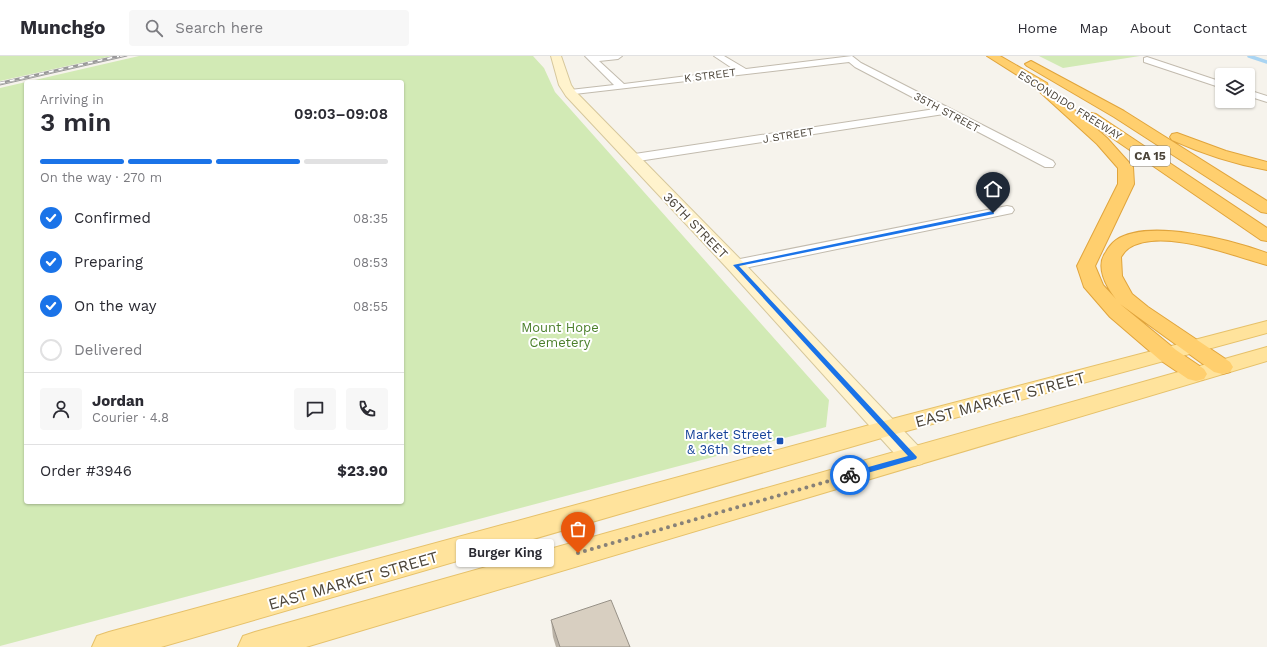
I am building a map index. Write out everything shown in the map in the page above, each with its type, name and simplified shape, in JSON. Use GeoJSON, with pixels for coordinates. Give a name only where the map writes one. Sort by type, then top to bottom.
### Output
{"type":"FeatureCollection","features":[{"type":"Feature","properties":{"kind":"highway","name":"ESCONDIDO FREEWAY"},"geometry":{"type":"LineString","coordinates":[[992,56],[1032,79],[1099,122],[1267,236]]}},
{"type":"Feature","properties":{"kind":"highway","name":"ESCONDIDO FREEWAY"},"geometry":{"type":"LineString","coordinates":[[1023,60],[1119,114],[1267,208]]}},
{"type":"Feature","properties":{"kind":"highway"},"geometry":{"type":"LineString","coordinates":[[1032,79],[1102,141],[1126,166],[1126,184],[1086,266],[1094,287],[1117,313],[1168,355],[1196,374]]}},
{"type":"Feature","properties":{"kind":"highway"},"geometry":{"type":"LineString","coordinates":[[1119,114],[1145,121],[1195,146],[1267,166]]}},
{"type":"Feature","properties":{"kind":"highway"},"geometry":{"type":"LineString","coordinates":[[1222,367],[1134,306],[1121,292],[1111,274],[1110,262],[1114,251],[1125,243],[1144,237],[1171,236],[1225,244],[1267,259]]}},
{"type":"Feature","properties":{"kind":"main road","name":"36TH STREET"},"geometry":{"type":"LineString","coordinates":[[556,56],[566,86],[570,93],[735,265],[888,428],[913,457]]}},
{"type":"Feature","properties":{"kind":"main road","name":"EAST MARKET STREET"},"geometry":{"type":"LineString","coordinates":[[109,647],[888,428],[1168,355],[1267,327]]}},
{"type":"Feature","properties":{"kind":"main road"},"geometry":{"type":"LineString","coordinates":[[255,647],[1267,354]]}},
{"type":"Feature","properties":{"kind":"street"},"geometry":{"type":"LineString","coordinates":[[590,57],[618,56]]}},
{"type":"Feature","properties":{"kind":"street"},"geometry":{"type":"LineString","coordinates":[[718,56],[743,72]]}},
{"type":"Feature","properties":{"kind":"street"},"geometry":{"type":"LineString","coordinates":[[1161,56],[1147,60],[1215,83]]}},
{"type":"Feature","properties":{"kind":"street"},"geometry":{"type":"LineString","coordinates":[[590,57],[621,86]]}},
{"type":"Feature","properties":{"kind":"street","name":"K STREET"},"geometry":{"type":"LineString","coordinates":[[570,93],[848,58]]}},
{"type":"Feature","properties":{"kind":"street","name":"35TH STREET"},"geometry":{"type":"LineString","coordinates":[[848,58],[945,112],[1048,164]]}},
{"type":"Feature","properties":{"kind":"street"},"geometry":{"type":"LineString","coordinates":[[1255,95],[1267,99]]}},
{"type":"Feature","properties":{"kind":"street","name":"J STREET"},"geometry":{"type":"LineString","coordinates":[[632,158],[945,112]]}},
{"type":"Feature","properties":{"kind":"street"},"geometry":{"type":"LineString","coordinates":[[735,265],[1007,210]]}},
{"type":"Feature","properties":{"kind":"green space"},"geometry":{"type":"Polygon","coordinates":[[[0,56],[112,56],[0,81],[0,56]]]}},
{"type":"Feature","properties":{"kind":"green space","name":"Mount Hope Cemetery"},"geometry":{"type":"Polygon","coordinates":[[[139,56],[533,56],[544,68],[555,92],[829,400],[826,427],[0,646],[0,88],[24,82],[24,504],[404,504],[404,80],[35,80],[139,56]]]}},
{"type":"Feature","properties":{"kind":"green space"},"geometry":{"type":"Polygon","coordinates":[[[1039,56],[1140,56],[1063,68],[1039,56]]]}},
{"type":"Feature","properties":{"kind":"building"},"geometry":{"type":"Polygon","coordinates":[[[611,600],[630,647],[560,647],[551,620],[611,600]]]}},
{"type":"Feature","properties":{"kind":"waterway"},"geometry":{"type":"LineString","coordinates":[[1249,56],[1267,62]]}},
{"type":"Feature","properties":{"kind":"tram line"},"geometry":{"type":"LineString","coordinates":[[0,85],[127,56]]}},
{"type":"Feature","properties":{"kind":"railway"},"geometry":{"type":"LineString","coordinates":[[0,83],[119,56]]}},
{"type":"Feature","properties":{"kind":"way so far"},"geometry":{"type":"LineString","coordinates":[[578,553],[850,475]]}},
{"type":"Feature","properties":{"kind":"place","name":"Market Street & 36th Street"},"geometry":{"type":"Point","coordinates":[780,441]}},
{"type":"Feature","properties":{"kind":"place","name":"Burger King"},"geometry":{"type":"Point","coordinates":[578,553]}},
{"type":"Feature","properties":{"kind":"route"},"geometry":{"type":"LineString","coordinates":[[850,475],[913,457],[888,428],[735,265],[993,213]]}}]}
